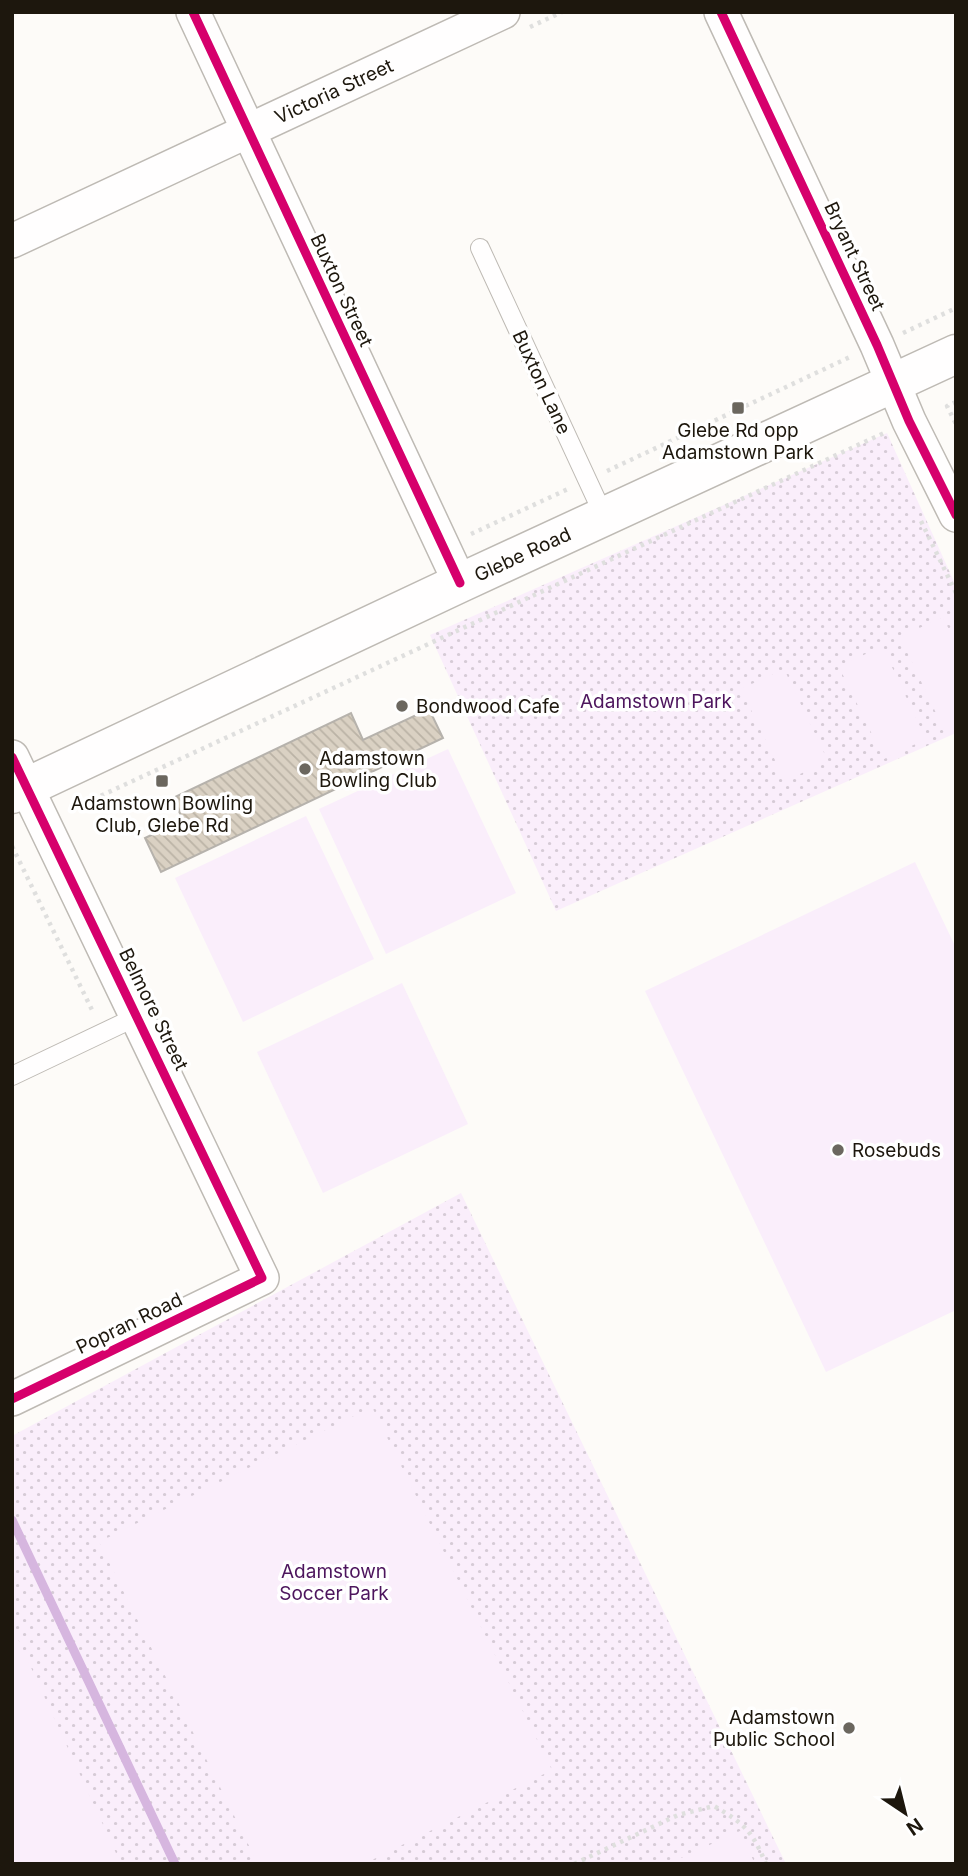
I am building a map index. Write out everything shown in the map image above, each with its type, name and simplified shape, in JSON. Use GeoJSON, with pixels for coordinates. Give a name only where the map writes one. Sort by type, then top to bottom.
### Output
{"type":"FeatureCollection","features":[{"type":"Feature","properties":{"kind":"main road","name":"Glebe Road"},"geometry":{"type":"LineString","coordinates":[[17,780],[460,583],[956,354]]}},
{"type":"Feature","properties":{"kind":"street","name":"Buxton Street"},"geometry":{"type":"LineString","coordinates":[[193,12],[460,583]]}},
{"type":"Feature","properties":{"kind":"street","name":"Victoria Street"},"geometry":{"type":"LineString","coordinates":[[12,241],[503,12]]}},
{"type":"Feature","properties":{"kind":"street","name":"Bryant Street"},"geometry":{"type":"LineString","coordinates":[[720,12],[877,345],[892,384],[956,515]]}},
{"type":"Feature","properties":{"kind":"street","name":"Belmore Street"},"geometry":{"type":"LineString","coordinates":[[17,780],[138,1016],[262,1278]]}},
{"type":"Feature","properties":{"kind":"street","name":"Popran Road"},"geometry":{"type":"LineString","coordinates":[[12,1399],[262,1278]]}},
{"type":"Feature","properties":{"kind":"lane","name":"Buxton Lane"},"geometry":{"type":"LineString","coordinates":[[480,248],[604,516]]}},
{"type":"Feature","properties":{"kind":"lane"},"geometry":{"type":"LineString","coordinates":[[12,1076],[138,1016]]}},
{"type":"Feature","properties":{"kind":"path"},"geometry":{"type":"LineString","coordinates":[[956,402],[947,406],[956,424]]}},
{"type":"Feature","properties":{"kind":"path"},"geometry":{"type":"LineString","coordinates":[[70,810],[888,431]]}},
{"type":"Feature","properties":{"kind":"path"},"geometry":{"type":"LineString","coordinates":[[12,846],[103,1032]]}},
{"type":"Feature","properties":{"kind":"path"},"geometry":{"type":"LineString","coordinates":[[574,1864],[678,1815],[714,1807],[739,1820],[756,1841],[766,1864]]}},
{"type":"Feature","properties":{"kind":"green space","name":"Adamstown Park"},"geometry":{"type":"Polygon","coordinates":[[[887,433],[956,586],[956,733],[556,911],[430,635],[887,433]]]}},
{"type":"Feature","properties":{"kind":"green space"},"geometry":{"type":"Polygon","coordinates":[[[943,617],[956,644],[956,725],[944,730],[900,637],[943,617]]]}},
{"type":"Feature","properties":{"kind":"green space"},"geometry":{"type":"Polygon","coordinates":[[[882,646],[926,739],[884,759],[839,667],[882,646]]]}},
{"type":"Feature","properties":{"kind":"green space"},"geometry":{"type":"Polygon","coordinates":[[[784,669],[828,761],[785,781],[741,689],[784,669]]]}},
{"type":"Feature","properties":{"kind":"green space"},"geometry":{"type":"Polygon","coordinates":[[[448,749],[516,893],[386,954],[319,809],[448,749]]]}},
{"type":"Feature","properties":{"kind":"green space"},"geometry":{"type":"Polygon","coordinates":[[[306,816],[374,959],[243,1022],[175,878],[306,816]]]}},
{"type":"Feature","properties":{"kind":"green space","name":"Rosebuds"},"geometry":{"type":"Polygon","coordinates":[[[915,862],[956,948],[956,1310],[826,1372],[645,991],[915,862]]]}},
{"type":"Feature","properties":{"kind":"green space"},"geometry":{"type":"Polygon","coordinates":[[[402,983],[468,1124],[323,1193],[257,1052],[402,983]]]}},
{"type":"Feature","properties":{"kind":"green space","name":"Adamstown Soccer Park"},"geometry":{"type":"Polygon","coordinates":[[[461,1193],[786,1864],[12,1864],[12,1436],[461,1193]]]}},
{"type":"Feature","properties":{"kind":"green space"},"geometry":{"type":"Polygon","coordinates":[[[372,1407],[552,1770],[364,1864],[258,1864],[99,1542],[372,1407]]]}},
{"type":"Feature","properties":{"kind":"green space"},"geometry":{"type":"Polygon","coordinates":[[[12,1626],[121,1864],[12,1864],[12,1626]]]}},
{"type":"Feature","properties":{"kind":"green space"},"geometry":{"type":"Polygon","coordinates":[[[740,1831],[755,1864],[668,1864],[740,1831]]]}},
{"type":"Feature","properties":{"kind":"building","name":"Adamstown Bowling Club"},"geometry":{"type":"Polygon","coordinates":[[[429,709],[443,738],[161,872],[145,838],[183,820],[173,798],[351,713],[363,740],[429,709]]]}},
{"type":"Feature","properties":{"kind":"waterway"},"geometry":{"type":"LineString","coordinates":[[12,1520],[175,1864]]}},
{"type":"Feature","properties":{"kind":"cycle path"},"geometry":{"type":"LineString","coordinates":[[193,12],[460,583]]}},
{"type":"Feature","properties":{"kind":"cycle path"},"geometry":{"type":"LineString","coordinates":[[721,12],[877,345],[909,421],[956,515]]}},
{"type":"Feature","properties":{"kind":"cycle path"},"geometry":{"type":"LineString","coordinates":[[12,757],[262,1278],[12,1399]]}},
{"type":"Feature","properties":{"kind":"place","name":"Glebe Rd opp Adamstown Park"},"geometry":{"type":"Point","coordinates":[738,408]}},
{"type":"Feature","properties":{"kind":"place","name":"Bondwood Cafe"},"geometry":{"type":"Point","coordinates":[402,706]}},
{"type":"Feature","properties":{"kind":"place","name":"Adamstown Bowling Club"},"geometry":{"type":"Point","coordinates":[305,769]}},
{"type":"Feature","properties":{"kind":"place","name":"Adamstown Bowling Club, Glebe Rd"},"geometry":{"type":"Point","coordinates":[162,781]}},
{"type":"Feature","properties":{"kind":"place","name":"Rosebuds"},"geometry":{"type":"Point","coordinates":[838,1150]}},
{"type":"Feature","properties":{"kind":"place","name":"Adamstown Public School"},"geometry":{"type":"Point","coordinates":[849,1728]}}]}
